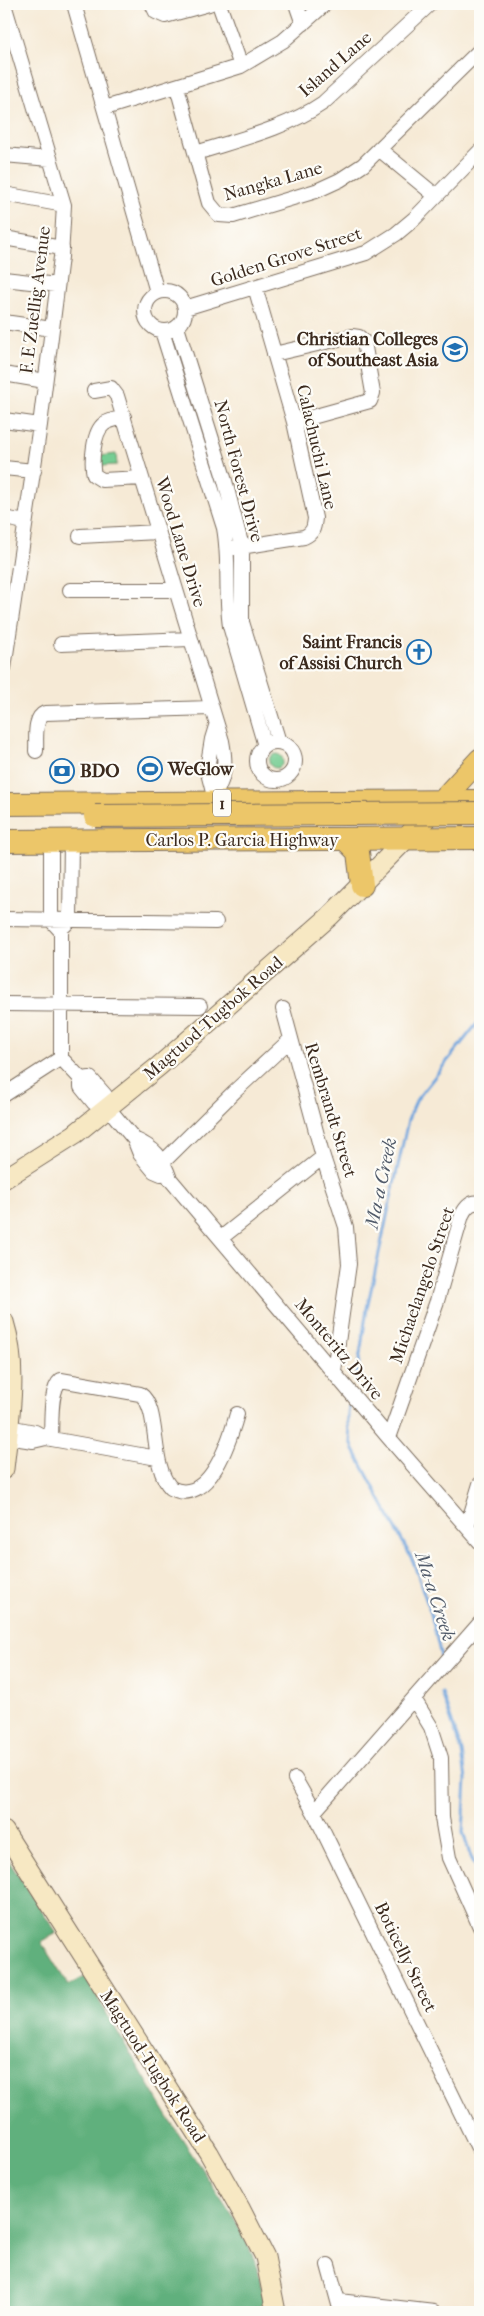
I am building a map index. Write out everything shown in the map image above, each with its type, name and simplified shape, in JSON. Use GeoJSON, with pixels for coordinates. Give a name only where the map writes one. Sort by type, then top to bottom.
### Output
{"type":"FeatureCollection","features":[{"type":"Feature","properties":{"kind":"highway","name":"Carlos P. Garcia Highway"},"geometry":{"type":"LineString","coordinates":[[4,804],[126,804],[215,799],[275,803],[480,802]]}},
{"type":"Feature","properties":{"kind":"highway"},"geometry":{"type":"LineString","coordinates":[[215,799],[216,840]]}},
{"type":"Feature","properties":{"kind":"highway"},"geometry":{"type":"LineString","coordinates":[[324,802],[345,839],[358,852],[362,885]]}},
{"type":"Feature","properties":{"kind":"highway"},"geometry":{"type":"LineString","coordinates":[[345,839],[364,802]]}},
{"type":"Feature","properties":{"kind":"highway"},"geometry":{"type":"LineString","coordinates":[[275,803],[275,840]]}},
{"type":"Feature","properties":{"kind":"highway"},"geometry":{"type":"LineString","coordinates":[[126,804],[126,840]]}},
{"type":"Feature","properties":{"kind":"highway","name":"Carlos P. Garcia Highway"},"geometry":{"type":"LineString","coordinates":[[4,830],[95,822],[480,813]]}},
{"type":"Feature","properties":{"kind":"highway","name":"Carlos P. Garcia Highway"},"geometry":{"type":"LineString","coordinates":[[4,816],[95,822],[480,826]]}},
{"type":"Feature","properties":{"kind":"highway","name":"Carlos P. Garcia Highway"},"geometry":{"type":"LineString","coordinates":[[4,841],[480,838]]}},
{"type":"Feature","properties":{"kind":"main road"},"geometry":{"type":"LineString","coordinates":[[406,839],[480,759]]}},
{"type":"Feature","properties":{"kind":"main road","name":"Magtuod-Tugbok Road"},"geometry":{"type":"LineString","coordinates":[[4,1179],[62,1144],[105,1105],[307,936],[362,885],[406,839]]}},
{"type":"Feature","properties":{"kind":"main road"},"geometry":{"type":"LineString","coordinates":[[4,1322],[9,1339],[12,1371],[4,1469]]}},
{"type":"Feature","properties":{"kind":"main road","name":"Magtuod-Tugbok Road"},"geometry":{"type":"LineString","coordinates":[[4,1831],[209,2153],[242,2210],[265,2257],[276,2312]]}},
{"type":"Feature","properties":{"kind":"street","name":"F. E Zuellig Avenue"},"geometry":{"type":"LineString","coordinates":[[4,4],[64,205],[62,248],[40,425],[4,668]]}},
{"type":"Feature","properties":{"kind":"street"},"geometry":{"type":"LineString","coordinates":[[74,4],[156,292]]}},
{"type":"Feature","properties":{"kind":"street"},"geometry":{"type":"LineString","coordinates":[[152,4],[156,12],[165,16],[209,4]]}},
{"type":"Feature","properties":{"kind":"street"},"geometry":{"type":"LineString","coordinates":[[220,4],[241,66]]}},
{"type":"Feature","properties":{"kind":"street"},"geometry":{"type":"LineString","coordinates":[[296,4],[303,24]]}},
{"type":"Feature","properties":{"kind":"street"},"geometry":{"type":"LineString","coordinates":[[105,108],[241,66],[271,50],[325,4]]}},
{"type":"Feature","properties":{"kind":"street","name":"Island Lane"},"geometry":{"type":"LineString","coordinates":[[196,154],[291,122],[307,114],[323,103],[430,4]]}},
{"type":"Feature","properties":{"kind":"street","name":"Nangka Lane"},"geometry":{"type":"LineString","coordinates":[[177,87],[209,203],[219,215],[226,216],[316,191],[340,180],[363,165],[480,50]]}},
{"type":"Feature","properties":{"kind":"street"},"geometry":{"type":"LineString","coordinates":[[379,149],[436,196]]}},
{"type":"Feature","properties":{"kind":"street","name":"Golden Grove Street"},"geometry":{"type":"LineString","coordinates":[[185,308],[366,253],[396,234],[480,152]]}},
{"type":"Feature","properties":{"kind":"street"},"geometry":{"type":"LineString","coordinates":[[4,155],[50,159]]}},
{"type":"Feature","properties":{"kind":"street"},"geometry":{"type":"LineString","coordinates":[[4,194],[64,205]]}},
{"type":"Feature","properties":{"kind":"street"},"geometry":{"type":"LineString","coordinates":[[4,238],[62,248]]}},
{"type":"Feature","properties":{"kind":"street"},"geometry":{"type":"LineString","coordinates":[[4,279],[57,285]]}},
{"type":"Feature","properties":{"kind":"street","name":"Calachuchi Lane"},"geometry":{"type":"LineString","coordinates":[[228,549],[304,537],[311,534],[314,529],[315,518],[294,422],[254,287]]}},
{"type":"Feature","properties":{"kind":"street"},"geometry":{"type":"LineString","coordinates":[[166,290],[175,293],[182,300],[185,308],[183,321],[177,327],[162,331],[150,325],[144,313],[147,301],[156,292],[166,290]]}},
{"type":"Feature","properties":{"kind":"street"},"geometry":{"type":"LineString","coordinates":[[4,322],[52,329]]}},
{"type":"Feature","properties":{"kind":"street","name":"North Forest Drive"},"geometry":{"type":"LineString","coordinates":[[177,327],[225,482],[242,547],[242,622],[260,704],[272,744]]}},
{"type":"Feature","properties":{"kind":"street","name":"North Forest Drive"},"geometry":{"type":"LineString","coordinates":[[162,331],[224,528],[228,549],[228,608],[230,626],[260,704]]}},
{"type":"Feature","properties":{"kind":"street"},"geometry":{"type":"LineString","coordinates":[[274,354],[352,336],[358,337],[364,342],[373,393],[370,401],[294,422]]}},
{"type":"Feature","properties":{"kind":"street"},"geometry":{"type":"LineString","coordinates":[[4,374],[45,381]]}},
{"type":"Feature","properties":{"kind":"street","name":"Wood Lane Drive"},"geometry":{"type":"LineString","coordinates":[[94,391],[108,388],[114,390],[223,747],[223,780],[215,799]]}},
{"type":"Feature","properties":{"kind":"street"},"geometry":{"type":"LineString","coordinates":[[124,418],[106,423],[98,432],[94,475],[102,480],[142,478]]}},
{"type":"Feature","properties":{"kind":"street"},"geometry":{"type":"LineString","coordinates":[[4,420],[40,425]]}},
{"type":"Feature","properties":{"kind":"street"},"geometry":{"type":"LineString","coordinates":[[4,468],[34,471]]}},
{"type":"Feature","properties":{"kind":"street"},"geometry":{"type":"LineString","coordinates":[[4,518],[25,522]]}},
{"type":"Feature","properties":{"kind":"street"},"geometry":{"type":"LineString","coordinates":[[80,536],[158,532]]}},
{"type":"Feature","properties":{"kind":"street"},"geometry":{"type":"LineString","coordinates":[[70,590],[176,590]]}},
{"type":"Feature","properties":{"kind":"street"},"geometry":{"type":"LineString","coordinates":[[61,644],[190,639]]}},
{"type":"Feature","properties":{"kind":"street"},"geometry":{"type":"LineString","coordinates":[[36,751],[38,722],[40,716],[45,713],[211,708]]}},
{"type":"Feature","properties":{"kind":"street"},"geometry":{"type":"LineString","coordinates":[[272,744],[290,748],[295,760],[294,767],[287,777],[275,780],[263,775],[257,763],[260,750],[272,744]]}},
{"type":"Feature","properties":{"kind":"street"},"geometry":{"type":"LineString","coordinates":[[275,780],[275,803]]}},
{"type":"Feature","properties":{"kind":"street"},"geometry":{"type":"LineString","coordinates":[[61,841],[51,899],[52,920],[61,931]]}},
{"type":"Feature","properties":{"kind":"street"},"geometry":{"type":"LineString","coordinates":[[4,1095],[60,1058],[61,931],[70,920],[70,900],[61,841]]}},
{"type":"Feature","properties":{"kind":"street"},"geometry":{"type":"LineString","coordinates":[[51,899],[70,900]]}},
{"type":"Feature","properties":{"kind":"street"},"geometry":{"type":"LineString","coordinates":[[4,919],[216,922]]}},
{"type":"Feature","properties":{"kind":"street"},"geometry":{"type":"LineString","coordinates":[[4,1004],[200,1006]]}},
{"type":"Feature","properties":{"kind":"street","name":"Rembrandt Street"},"geometry":{"type":"LineString","coordinates":[[283,1009],[323,1157],[342,1208],[348,1245],[349,1264],[334,1371]]}},
{"type":"Feature","properties":{"kind":"street"},"geometry":{"type":"LineString","coordinates":[[159,1166],[290,1040]]}},
{"type":"Feature","properties":{"kind":"street","name":"Monteritz Drive"},"geometry":{"type":"LineString","coordinates":[[60,1058],[81,1079],[90,1078],[105,1095],[105,1105],[134,1139],[150,1146],[159,1166],[389,1438],[480,1542]]}},
{"type":"Feature","properties":{"kind":"street"},"geometry":{"type":"LineString","coordinates":[[221,1238],[323,1157]]}},
{"type":"Feature","properties":{"kind":"street","name":"Michaelangelo Street"},"geometry":{"type":"LineString","coordinates":[[389,1438],[437,1301],[462,1214],[466,1208],[477,1203]]}},
{"type":"Feature","properties":{"kind":"street"},"geometry":{"type":"LineString","coordinates":[[49,1439],[54,1389],[58,1382],[64,1380],[135,1393],[145,1398],[150,1406],[157,1458],[162,1474],[171,1488],[176,1491],[194,1490],[210,1476],[218,1463],[230,1438],[236,1414]]}},
{"type":"Feature","properties":{"kind":"street"},"geometry":{"type":"LineString","coordinates":[[8,1432],[35,1432],[49,1439],[157,1458]]}},
{"type":"Feature","properties":{"kind":"street"},"geometry":{"type":"LineString","coordinates":[[467,1527],[480,1484]]}},
{"type":"Feature","properties":{"kind":"street"},"geometry":{"type":"LineString","coordinates":[[314,1812],[480,1623]]}},
{"type":"Feature","properties":{"kind":"street"},"geometry":{"type":"LineString","coordinates":[[414,1699],[431,1726],[441,1758],[442,1818],[448,1858],[480,1927]]}},
{"type":"Feature","properties":{"kind":"street","name":"Boticelly Street"},"geometry":{"type":"LineString","coordinates":[[295,1779],[314,1812],[480,2152]]}},
{"type":"Feature","properties":{"kind":"street"},"geometry":{"type":"LineString","coordinates":[[328,2265],[340,2307],[434,2312]]}},
{"type":"Feature","properties":{"kind":"green space"},"geometry":{"type":"Polygon","coordinates":[[[116,454],[117,465],[100,466],[99,456],[116,454]]]}},
{"type":"Feature","properties":{"kind":"green space"},"geometry":{"type":"Polygon","coordinates":[[[273,754],[279,754],[283,761],[279,768],[273,768],[269,764],[269,758],[273,754]]]}},
{"type":"Feature","properties":{"kind":"green space"},"geometry":{"type":"Polygon","coordinates":[[[4,1854],[57,1933],[41,1942],[68,1985],[85,1977],[174,2127],[232,2215],[258,2268],[264,2303],[251,2312],[4,2312],[4,1854]]]}},
{"type":"Feature","properties":{"kind":"waterway","name":"Ma-a Creek"},"geometry":{"type":"LineString","coordinates":[[357,1374],[367,1308],[408,1120],[417,1099],[480,1020]]}},
{"type":"Feature","properties":{"kind":"waterway","name":"Ma-a Creek"},"geometry":{"type":"LineString","coordinates":[[349,1406],[348,1428],[354,1450],[413,1561],[431,1614],[441,1657]]}},
{"type":"Feature","properties":{"kind":"waterway","name":"Ma-a Creek"},"geometry":{"type":"LineString","coordinates":[[442,1693],[462,1752],[466,1779],[463,1832],[470,1855],[480,1875]]}},
{"type":"Feature","properties":{"kind":"place","name":"Christian Colleges of Southeast Asia"},"geometry":{"type":"Point","coordinates":[455,349]}},
{"type":"Feature","properties":{"kind":"place","name":"Saint Francis of Assisi Church"},"geometry":{"type":"Point","coordinates":[419,652]}},
{"type":"Feature","properties":{"kind":"place","name":"WeGlow"},"geometry":{"type":"Point","coordinates":[150,769]}},
{"type":"Feature","properties":{"kind":"place","name":"BDO"},"geometry":{"type":"Point","coordinates":[62,771]}}]}
